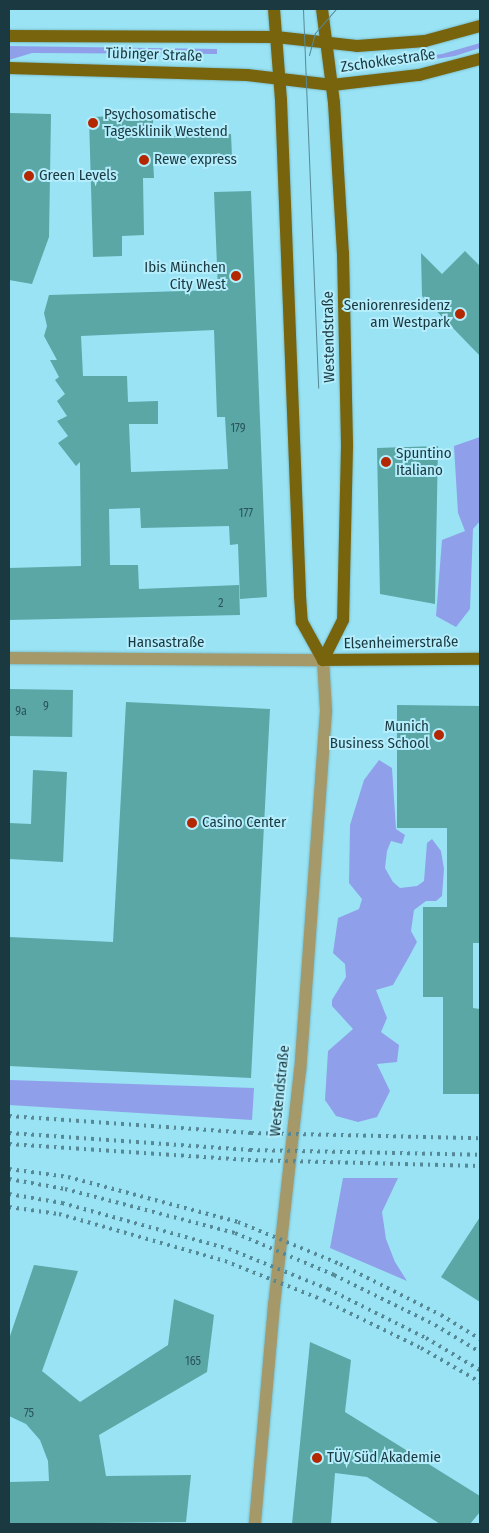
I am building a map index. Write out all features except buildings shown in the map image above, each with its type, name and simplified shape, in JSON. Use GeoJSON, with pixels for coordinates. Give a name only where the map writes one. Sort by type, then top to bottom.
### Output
{"type":"FeatureCollection","features":[{"type":"Feature","properties":{"kind":"main road","name":"Westendstraße"},"geometry":{"type":"LineString","coordinates":[[274,9],[279,80],[300,596],[302,622],[323,660]]}},
{"type":"Feature","properties":{"kind":"main road","name":"Westendstraße"},"geometry":{"type":"LineString","coordinates":[[322,9],[332,85],[343,253],[346,539],[343,620],[323,660]]}},
{"type":"Feature","properties":{"kind":"main road","name":"Zschokkestraße"},"geometry":{"type":"LineString","coordinates":[[298,40],[326,44],[409,44],[480,26]]}},
{"type":"Feature","properties":{"kind":"main road","name":"Tübinger Straße"},"geometry":{"type":"LineString","coordinates":[[9,36],[276,37],[298,40]]}},
{"type":"Feature","properties":{"kind":"main road","name":"Zschokkestraße"},"geometry":{"type":"LineString","coordinates":[[298,82],[332,85],[419,75],[480,59]]}},
{"type":"Feature","properties":{"kind":"main road","name":"Tübinger Straße"},"geometry":{"type":"LineString","coordinates":[[9,68],[205,74],[298,82]]}},
{"type":"Feature","properties":{"kind":"main road","name":"Elsenheimerstraße"},"geometry":{"type":"LineString","coordinates":[[323,660],[480,658]]}},
{"type":"Feature","properties":{"kind":"street","name":"Hansastraße"},"geometry":{"type":"LineString","coordinates":[[9,658],[323,660]]}},
{"type":"Feature","properties":{"kind":"street","name":"Westendstraße"},"geometry":{"type":"LineString","coordinates":[[255,1524],[274,1305],[300,1070],[326,711],[323,660]]}},
{"type":"Feature","properties":{"kind":"shaded area"},"geometry":{"type":"Polygon","coordinates":[[[480,43],[480,48],[455,56],[386,67],[385,62],[442,54],[480,43]]]}},
{"type":"Feature","properties":{"kind":"shaded area"},"geometry":{"type":"Polygon","coordinates":[[[9,46],[217,49],[217,54],[32,53],[9,60],[9,46]]]}},
{"type":"Feature","properties":{"kind":"shaded area"},"geometry":{"type":"Polygon","coordinates":[[[480,437],[480,521],[473,529],[470,609],[456,627],[436,616],[442,540],[465,531],[458,513],[454,446],[480,437]]]}},
{"type":"Feature","properties":{"kind":"shaded area"},"geometry":{"type":"Polygon","coordinates":[[[379,760],[392,768],[396,829],[405,835],[402,844],[391,841],[387,851],[385,868],[393,882],[400,888],[417,886],[424,881],[427,843],[432,839],[441,851],[444,869],[442,896],[436,901],[426,901],[414,910],[411,931],[417,942],[410,955],[393,985],[376,990],[387,1018],[381,1032],[399,1045],[397,1062],[377,1064],[390,1091],[377,1117],[358,1122],[336,1116],[325,1100],[328,1051],[353,1029],[332,1006],[332,1000],[346,977],[345,964],[333,953],[338,918],[359,909],[362,899],[349,883],[350,825],[364,780],[379,760]]]}},
{"type":"Feature","properties":{"kind":"shaded area"},"geometry":{"type":"Polygon","coordinates":[[[9,1080],[254,1088],[252,1120],[9,1105],[9,1080]]]}},
{"type":"Feature","properties":{"kind":"shaded area"},"geometry":{"type":"Polygon","coordinates":[[[343,1178],[398,1178],[382,1212],[386,1239],[395,1262],[407,1281],[330,1248],[343,1178]]]}},
{"type":"Feature","properties":{"kind":"tram line"},"geometry":{"type":"LineString","coordinates":[[303,9],[318,388]]}},
{"type":"Feature","properties":{"kind":"tram line"},"geometry":{"type":"LineString","coordinates":[[309,55],[315,33],[336,9]]}},
{"type":"Feature","properties":{"kind":"railway"},"geometry":{"type":"LineString","coordinates":[[9,1116],[251,1133],[480,1138]]}},
{"type":"Feature","properties":{"kind":"railway"},"geometry":{"type":"LineString","coordinates":[[9,1133],[250,1150],[480,1155]]}},
{"type":"Feature","properties":{"kind":"railway"},"geometry":{"type":"LineString","coordinates":[[9,1144],[248,1160],[480,1166]]}},
{"type":"Feature","properties":{"kind":"railway"},"geometry":{"type":"LineString","coordinates":[[9,1169],[68,1177],[238,1222],[340,1264],[441,1315],[480,1339]]}},
{"type":"Feature","properties":{"kind":"railway"},"geometry":{"type":"LineString","coordinates":[[9,1179],[65,1189],[235,1233],[334,1275],[435,1325],[480,1352]]}},
{"type":"Feature","properties":{"kind":"railway"},"geometry":{"type":"LineString","coordinates":[[9,1194],[62,1203],[229,1249],[328,1289],[426,1338],[480,1370]]}},
{"type":"Feature","properties":{"kind":"railway"},"geometry":{"type":"LineString","coordinates":[[9,1207],[59,1214],[225,1261],[323,1300],[421,1348],[480,1382]]}},
{"type":"Feature","properties":{"kind":"place","name":"Psychosomatische Tagesklinik Westend"},"geometry":{"type":"Point","coordinates":[93,123]}},
{"type":"Feature","properties":{"kind":"place","name":"Rewe express"},"geometry":{"type":"Point","coordinates":[144,160]}},
{"type":"Feature","properties":{"kind":"place","name":"Green Levels"},"geometry":{"type":"Point","coordinates":[29,176]}},
{"type":"Feature","properties":{"kind":"place","name":"Ibis München City West"},"geometry":{"type":"Point","coordinates":[236,276]}},
{"type":"Feature","properties":{"kind":"place","name":"Seniorenresidenz am Westpark"},"geometry":{"type":"Point","coordinates":[460,314]}},
{"type":"Feature","properties":{"kind":"place","name":"Spuntino Italiano"},"geometry":{"type":"Point","coordinates":[386,462]}},
{"type":"Feature","properties":{"kind":"place","name":"Munich Business School"},"geometry":{"type":"Point","coordinates":[439,735]}},
{"type":"Feature","properties":{"kind":"place","name":"Casino Center"},"geometry":{"type":"Point","coordinates":[192,823]}},
{"type":"Feature","properties":{"kind":"place","name":"TÜV Süd Akademie"},"geometry":{"type":"Point","coordinates":[317,1458]}}]}
